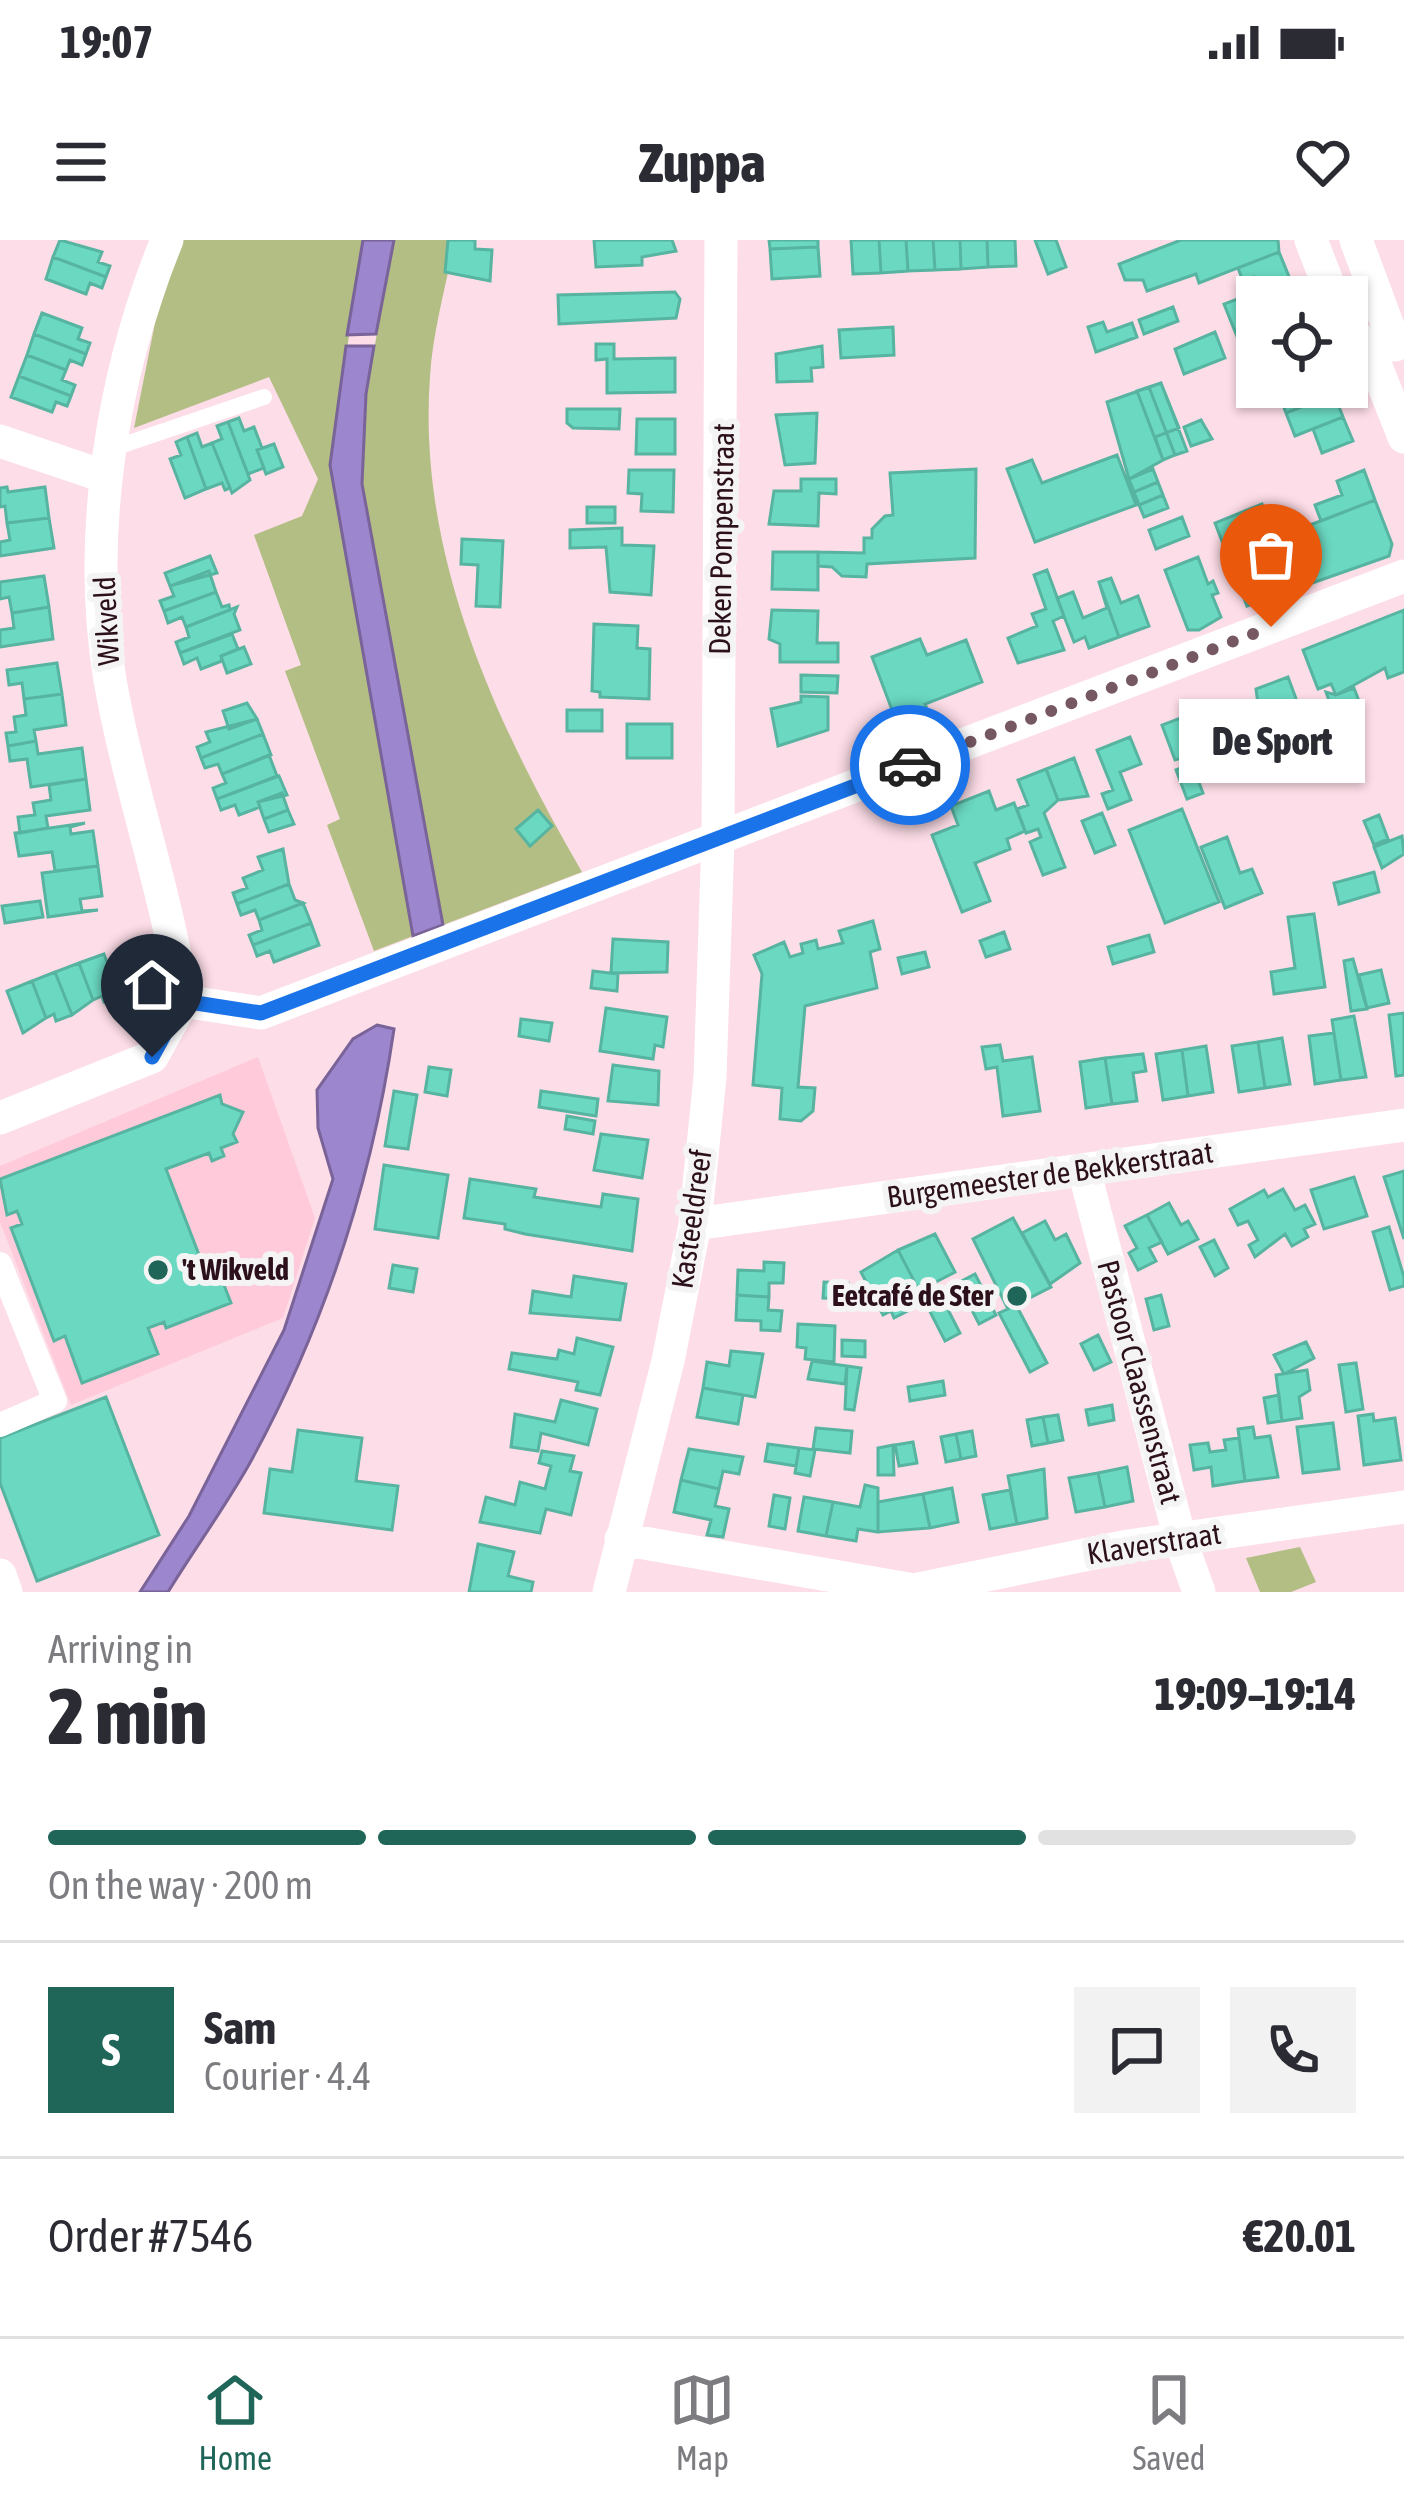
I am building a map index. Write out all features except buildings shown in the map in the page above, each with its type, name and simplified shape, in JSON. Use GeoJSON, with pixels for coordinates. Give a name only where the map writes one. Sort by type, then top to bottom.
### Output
{"type":"FeatureCollection","features":[{"type":"Feature","properties":{"kind":"street","name":"Wikveld"},"geometry":{"type":"LineString","coordinates":[[166,240],[129,361],[108,463],[103,584],[110,677],[170,918],[183,1001]]}},
{"type":"Feature","properties":{"kind":"street","name":"Deken Pompenstraat"},"geometry":{"type":"LineString","coordinates":[[718,838],[721,240]]}},
{"type":"Feature","properties":{"kind":"street"},"geometry":{"type":"LineString","coordinates":[[1311,240],[1325,276]]}},
{"type":"Feature","properties":{"kind":"street"},"geometry":{"type":"LineString","coordinates":[[1356,240],[1404,436]]}},
{"type":"Feature","properties":{"kind":"street"},"geometry":{"type":"LineString","coordinates":[[0,441],[108,463]]}},
{"type":"Feature","properties":{"kind":"street"},"geometry":{"type":"LineString","coordinates":[[0,1118],[152,1057],[183,1001],[261,1013],[1404,576]]}},
{"type":"Feature","properties":{"kind":"street","name":"Kasteeldreef"},"geometry":{"type":"LineString","coordinates":[[609,1592],[611,1537],[668,1361],[695,1224],[710,1077],[718,838]]}},
{"type":"Feature","properties":{"kind":"street","name":"Burgemeester de Bekkerstraat"},"geometry":{"type":"LineString","coordinates":[[695,1224],[1083,1162],[1404,1125]]}},
{"type":"Feature","properties":{"kind":"street","name":"Pastoor Claassenstraat"},"geometry":{"type":"LineString","coordinates":[[1083,1162],[1180,1539],[1199,1592]]}},
{"type":"Feature","properties":{"kind":"street"},"geometry":{"type":"LineString","coordinates":[[0,1264],[55,1401],[0,1425]]}},
{"type":"Feature","properties":{"kind":"street","name":"Klaverstraat"},"geometry":{"type":"LineString","coordinates":[[611,1537],[915,1591],[1180,1539],[1404,1507]]}},
{"type":"Feature","properties":{"kind":"street"},"geometry":{"type":"LineString","coordinates":[[0,1575],[6,1592]]}},
{"type":"Feature","properties":{"kind":"lane"},"geometry":{"type":"LineString","coordinates":[[108,463],[264,397]]}},
{"type":"Feature","properties":{"kind":"shaded area"},"geometry":{"type":"Polygon","coordinates":[[[363,240],[394,240],[376,334],[347,335],[363,240]]]}},
{"type":"Feature","properties":{"kind":"shaded area"},"geometry":{"type":"Polygon","coordinates":[[[346,346],[374,346],[366,394],[362,484],[443,925],[413,936],[330,465],[346,346]]]}},
{"type":"Feature","properties":{"kind":"shaded area"},"geometry":{"type":"Polygon","coordinates":[[[377,1025],[394,1029],[373,1141],[342,1251],[301,1358],[251,1461],[168,1592],[140,1592],[189,1516],[284,1330],[333,1179],[318,1128],[317,1090],[353,1039],[377,1025]]]}},
{"type":"Feature","properties":{"kind":"shaded area","name":"'t Wikveld"},"geometry":{"type":"Polygon","coordinates":[[[258,1057],[315,1218],[283,1318],[71,1405],[0,1222],[0,1166],[258,1057]]]}},
{"type":"Feature","properties":{"kind":"green space"},"geometry":{"type":"Polygon","coordinates":[[[182,240],[363,240],[330,465],[413,936],[374,951],[327,825],[340,819],[285,671],[301,665],[254,535],[302,516],[318,479],[269,377],[134,428],[155,323],[182,240]]]}},
{"type":"Feature","properties":{"kind":"green space"},"geometry":{"type":"Polygon","coordinates":[[[394,240],[455,240],[430,376],[429,442],[436,508],[449,572],[492,696],[582,872],[443,925],[362,484],[366,394],[394,240]]]}},
{"type":"Feature","properties":{"kind":"green space"},"geometry":{"type":"Polygon","coordinates":[[[1300,1547],[1316,1582],[1291,1592],[1260,1592],[1246,1558],[1300,1547]]]}},
{"type":"Feature","properties":{"kind":"way so far"},"geometry":{"type":"LineString","coordinates":[[910,765],[1271,627]]}},
{"type":"Feature","properties":{"kind":"place","name":"De Sport"},"geometry":{"type":"Point","coordinates":[1271,627]}},
{"type":"Feature","properties":{"kind":"place","name":"'t Wikveld"},"geometry":{"type":"Point","coordinates":[158,1270]}},
{"type":"Feature","properties":{"kind":"place","name":"Eetcafé de Ster"},"geometry":{"type":"Point","coordinates":[1017,1296]}},
{"type":"Feature","properties":{"kind":"route"},"geometry":{"type":"LineString","coordinates":[[152,1057],[183,1001],[261,1013],[910,765]]}}]}
